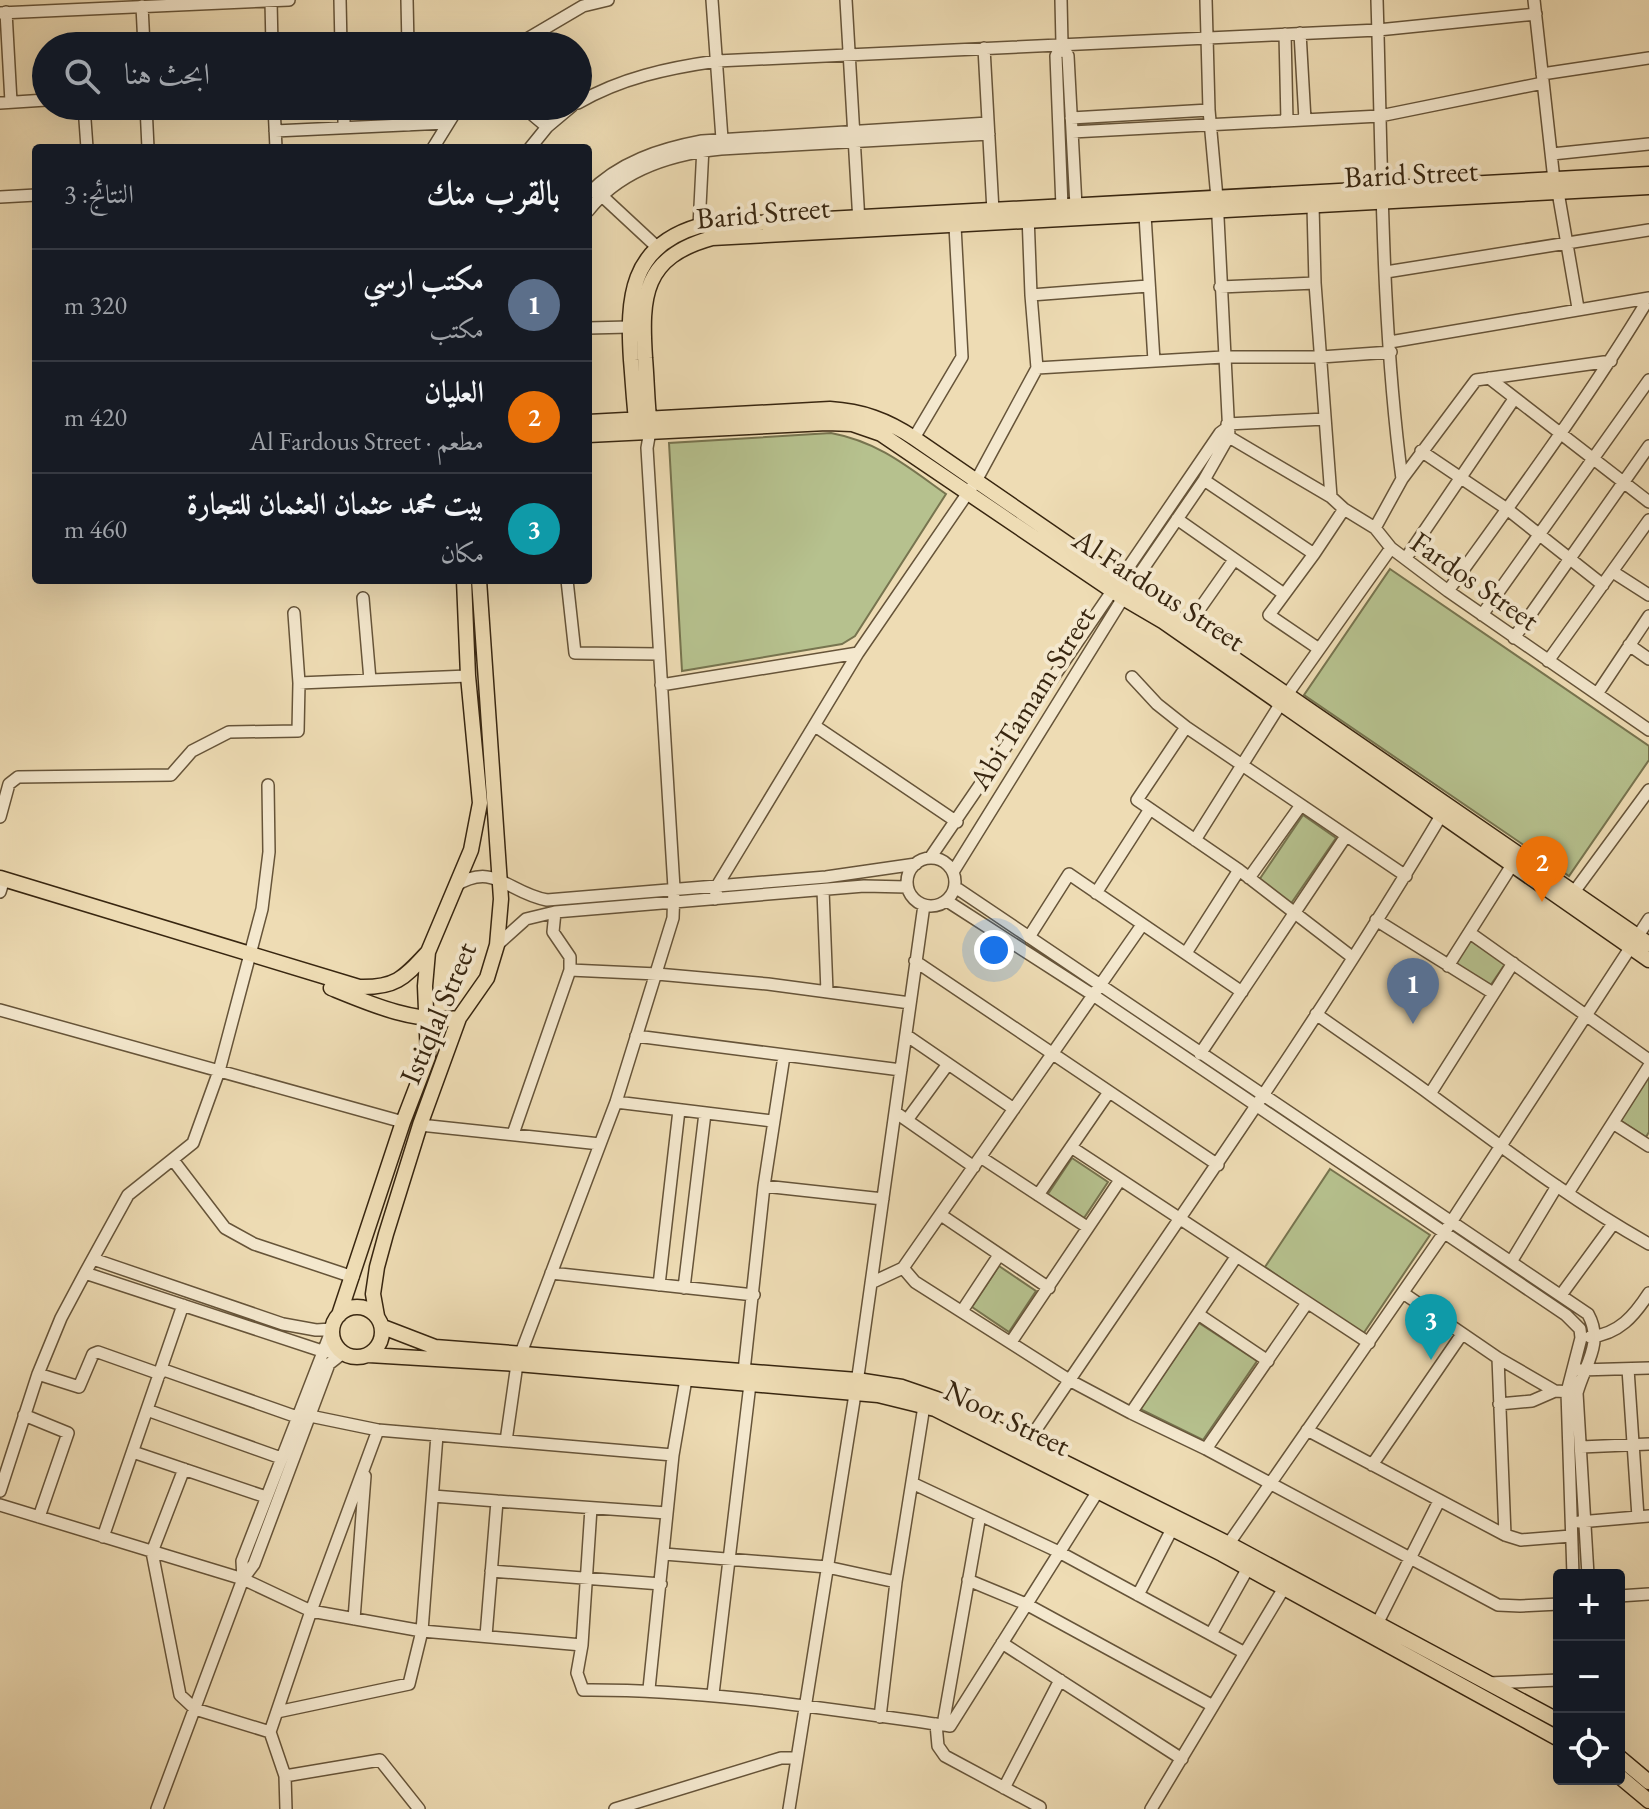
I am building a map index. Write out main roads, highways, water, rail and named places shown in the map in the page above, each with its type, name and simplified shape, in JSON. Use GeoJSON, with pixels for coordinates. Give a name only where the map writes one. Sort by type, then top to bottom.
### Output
{"type":"FeatureCollection","features":[{"type":"Feature","properties":{"kind":"main road","name":"Barid Street"},"geometry":{"type":"LineString","coordinates":[[1556,186],[1649,174]]}},
{"type":"Feature","properties":{"kind":"main road","name":"Barid Street"},"geometry":{"type":"LineString","coordinates":[[859,225],[993,211],[1028,215],[1145,215],[1217,205],[1383,195],[1556,186],[1649,187]]}},
{"type":"Feature","properties":{"kind":"main road","name":"Barid Street"},"geometry":{"type":"LineString","coordinates":[[643,425],[629,327],[633,287],[644,263],[657,247],[683,231],[859,225],[955,226],[1069,207],[1313,206],[1383,195]]}},
{"type":"Feature","properties":{"kind":"main road","name":"Barid Street"},"geometry":{"type":"LineString","coordinates":[[643,425],[643,328],[649,285],[657,271],[678,250],[707,230]]}},
{"type":"Feature","properties":{"kind":"main road","name":"Al Fardous Street"},"geometry":{"type":"LineString","coordinates":[[592,434],[643,425],[830,409],[856,410],[914,438],[971,487]]}},
{"type":"Feature","properties":{"kind":"main road","name":"Al Fardous Street"},"geometry":{"type":"LineString","coordinates":[[592,422],[643,425],[852,424],[881,434],[971,487],[1122,589],[1187,627],[1570,898]]}},
{"type":"Feature","properties":{"kind":"main road","name":"Istiqlal Street"},"geometry":{"type":"LineString","coordinates":[[336,1322],[428,1057],[428,952],[471,850],[480,803],[468,676],[464,584]]}},
{"type":"Feature","properties":{"kind":"main road","name":"Istiqlal Street"},"geometry":{"type":"LineString","coordinates":[[380,1322],[373,1294],[377,1267],[420,1125],[459,1018],[487,978],[497,945],[499,881],[479,584]]}},
{"type":"Feature","properties":{"kind":"main road","name":"Al Fardous Street"},"geometry":{"type":"LineString","coordinates":[[1122,589],[1164,622],[1284,698]]}},
{"type":"Feature","properties":{"kind":"main road","name":"Al Fardous Street"},"geometry":{"type":"LineString","coordinates":[[1445,809],[1512,865],[1639,942],[1649,960]]}},
{"type":"Feature","properties":{"kind":"main road"},"geometry":{"type":"LineString","coordinates":[[1,883],[359,987],[384,988],[408,974],[428,952]]}},
{"type":"Feature","properties":{"kind":"main road"},"geometry":{"type":"LineString","coordinates":[[284,964],[379,1007],[443,1020],[459,1018]]}},
{"type":"Feature","properties":{"kind":"main road"},"geometry":{"type":"LineString","coordinates":[[363,1307],[380,1322],[381,1343],[369,1355],[356,1358],[343,1353],[334,1342],[336,1322],[346,1309],[363,1307]]}},
{"type":"Feature","properties":{"kind":"main road","name":"Noor Street"},"geometry":{"type":"LineString","coordinates":[[380,1322],[435,1347],[686,1379],[747,1378]]}},
{"type":"Feature","properties":{"kind":"main road","name":"Noor Street"},"geometry":{"type":"LineString","coordinates":[[369,1355],[519,1359],[856,1387],[902,1387],[937,1399],[1027,1443],[1553,1718]]}},
{"type":"Feature","properties":{"kind":"main road","name":"Noor Street"},"geometry":{"type":"LineString","coordinates":[[856,1387],[935,1409],[1172,1529],[1225,1549],[1248,1568],[1553,1736]]}},
{"type":"Feature","properties":{"kind":"main road"},"geometry":{"type":"LineString","coordinates":[[1625,1761],[1646,1773]]}},
{"type":"Feature","properties":{"kind":"main road"},"geometry":{"type":"LineString","coordinates":[[1625,1781],[1649,1801]]}},
{"type":"Feature","properties":{"kind":"place","name":"العليان"},"geometry":{"type":"Point","coordinates":[1542,902]}},
{"type":"Feature","properties":{"kind":"place","name":"مكتب ارسي"},"geometry":{"type":"Point","coordinates":[1413,1024]}},
{"type":"Feature","properties":{"kind":"place","name":"بيت محمد عثمان العثمان للتجارة"},"geometry":{"type":"Point","coordinates":[1431,1360]}}]}
